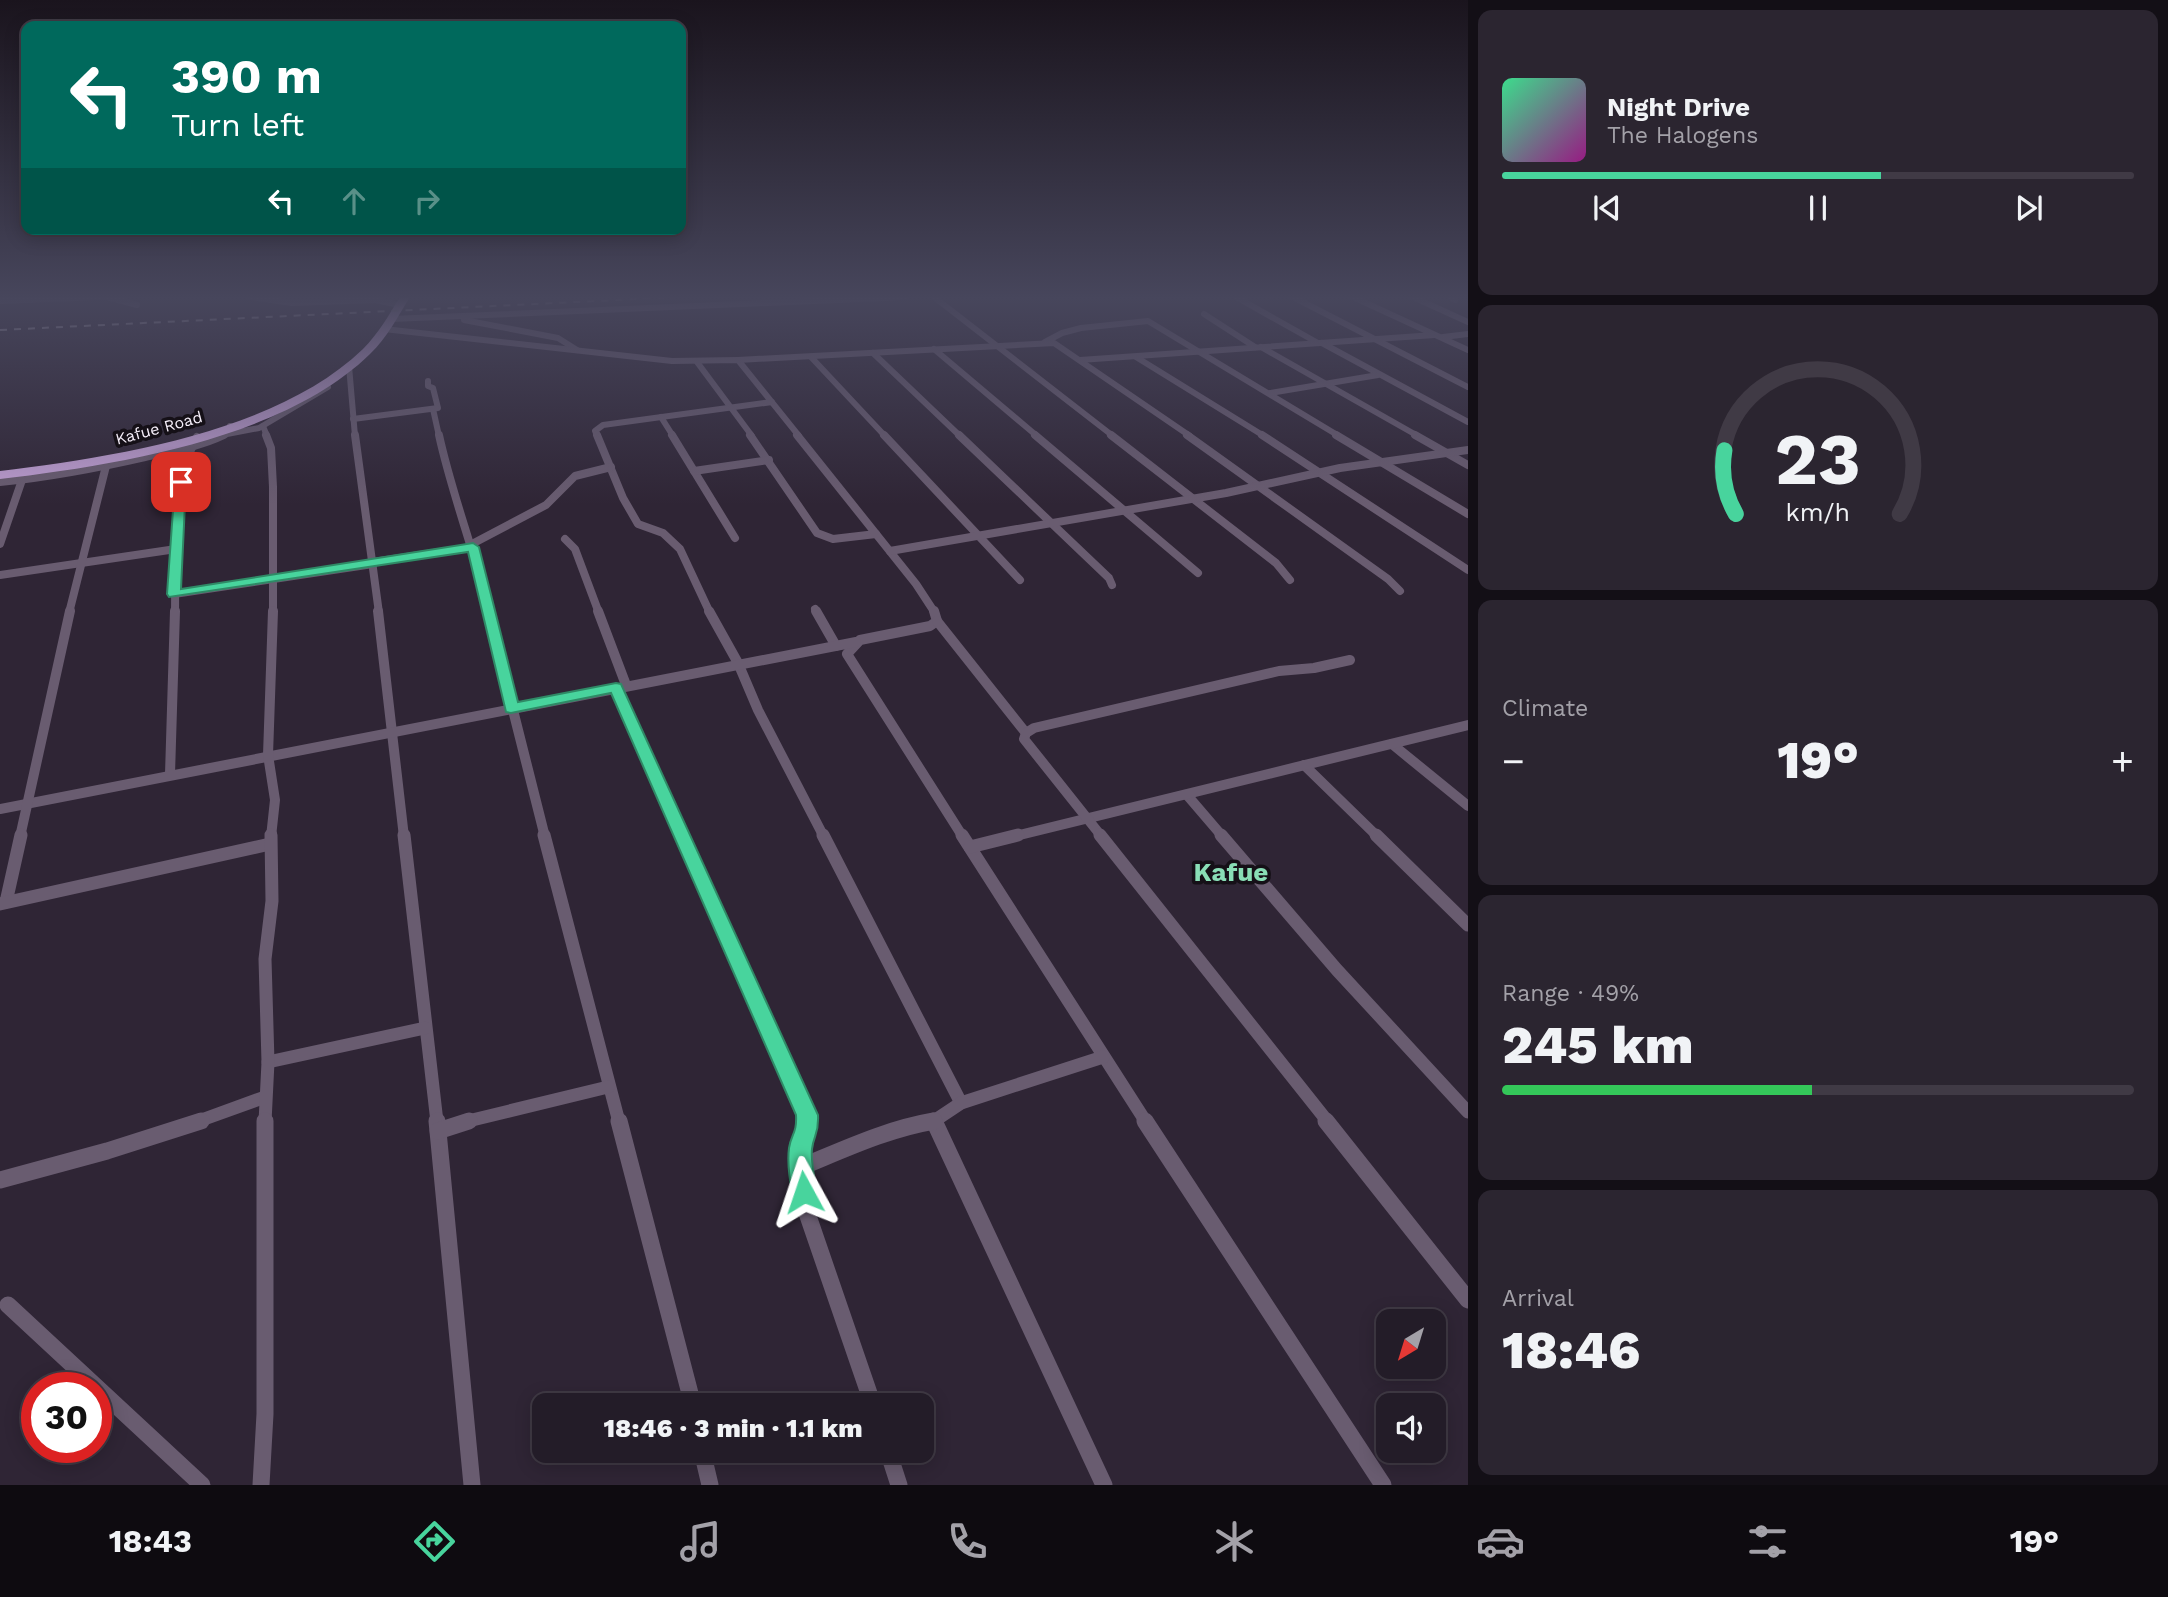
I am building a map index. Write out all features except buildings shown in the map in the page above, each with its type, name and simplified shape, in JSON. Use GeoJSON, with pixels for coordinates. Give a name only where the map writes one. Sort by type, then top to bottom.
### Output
{"type":"FeatureCollection","features":[{"type":"Feature","properties":{"kind":"highway","name":"Kafue Road"},"geometry":{"type":"LineString","coordinates":[[0,475],[99,461],[195,441],[228,430],[325,386],[349,366]]}},
{"type":"Feature","properties":{"kind":"street"},"geometry":{"type":"LineString","coordinates":[[349,366],[353,419],[373,563],[438,1131],[472,1485]]}},
{"type":"Feature","properties":{"kind":"street"},"geometry":{"type":"LineString","coordinates":[[699,366],[769,460],[817,533],[833,539],[876,534]]}},
{"type":"Feature","properties":{"kind":"street"},"geometry":{"type":"LineString","coordinates":[[743,366],[916,584],[937,615],[937,621],[1026,733]]}},
{"type":"Feature","properties":{"kind":"street"},"geometry":{"type":"LineString","coordinates":[[820,366],[1020,580]]}},
{"type":"Feature","properties":{"kind":"street"},"geometry":{"type":"LineString","coordinates":[[887,366],[1052,522],[1109,578],[1112,585]]}},
{"type":"Feature","properties":{"kind":"street"},"geometry":{"type":"LineString","coordinates":[[954,366],[1198,573]]}},
{"type":"Feature","properties":{"kind":"street"},"geometry":{"type":"LineString","coordinates":[[1022,366],[1276,563],[1290,580]]}},
{"type":"Feature","properties":{"kind":"street"},"geometry":{"type":"LineString","coordinates":[[1089,366],[1259,485],[1388,579],[1400,591]]}},
{"type":"Feature","properties":{"kind":"street"},"geometry":{"type":"LineString","coordinates":[[1153,366],[1322,472],[1468,570]]}},
{"type":"Feature","properties":{"kind":"street"},"geometry":{"type":"LineString","coordinates":[[1224,366],[1468,514]]}},
{"type":"Feature","properties":{"kind":"street"},"geometry":{"type":"LineString","coordinates":[[1294,366],[1468,465]]}},
{"type":"Feature","properties":{"kind":"street"},"geometry":{"type":"LineString","coordinates":[[1362,366],[1468,422]]}},
{"type":"Feature","properties":{"kind":"street"},"geometry":{"type":"LineString","coordinates":[[1427,366],[1468,387]]}},
{"type":"Feature","properties":{"kind":"street"},"geometry":{"type":"LineString","coordinates":[[1270,393],[1378,375]]}},
{"type":"Feature","properties":{"kind":"street"},"geometry":{"type":"LineString","coordinates":[[353,419],[433,409],[439,405],[428,381]]}},
{"type":"Feature","properties":{"kind":"street"},"geometry":{"type":"LineString","coordinates":[[228,430],[262,426],[325,386],[350,392]]}},
{"type":"Feature","properties":{"kind":"street"},"geometry":{"type":"LineString","coordinates":[[772,402],[661,417],[595,430],[623,498],[638,524],[663,533],[680,549],[706,607],[738,663],[758,710],[961,1103]]}},
{"type":"Feature","properties":{"kind":"street"},"geometry":{"type":"LineString","coordinates":[[433,409],[446,467],[472,545],[608,1087],[690,1393]]}},
{"type":"Feature","properties":{"kind":"street"},"geometry":{"type":"LineString","coordinates":[[661,417],[735,538]]}},
{"type":"Feature","properties":{"kind":"street"},"geometry":{"type":"LineString","coordinates":[[261,1485],[265,1414],[265,1097],[268,1062],[265,959],[273,883],[270,844],[275,800],[268,755],[274,579],[271,448],[262,426]]}},
{"type":"Feature","properties":{"kind":"street"},"geometry":{"type":"LineString","coordinates":[[0,482],[106,466],[195,441]]}},
{"type":"Feature","properties":{"kind":"street"},"geometry":{"type":"LineString","coordinates":[[170,774],[179,489],[195,441]]}},
{"type":"Feature","properties":{"kind":"street"},"geometry":{"type":"LineString","coordinates":[[890,551],[1322,472],[1468,450]]}},
{"type":"Feature","properties":{"kind":"street"},"geometry":{"type":"LineString","coordinates":[[694,471],[769,460]]}},
{"type":"Feature","properties":{"kind":"street"},"geometry":{"type":"LineString","coordinates":[[106,466],[80,564],[3,903],[270,844]]}},
{"type":"Feature","properties":{"kind":"street"},"geometry":{"type":"LineString","coordinates":[[174,594],[472,545],[546,505],[575,477],[611,467]]}},
{"type":"Feature","properties":{"kind":"street"},"geometry":{"type":"LineString","coordinates":[[0,544],[22,480]]}},
{"type":"Feature","properties":{"kind":"street"},"geometry":{"type":"LineString","coordinates":[[565,539],[575,549],[621,687],[807,1115],[808,1131],[801,1148],[807,1213],[869,1393]]}},
{"type":"Feature","properties":{"kind":"street"},"geometry":{"type":"LineString","coordinates":[[0,575],[176,549]]}},
{"type":"Feature","properties":{"kind":"street"},"geometry":{"type":"LineString","coordinates":[[815,609],[836,646]]}},
{"type":"Feature","properties":{"kind":"street"},"geometry":{"type":"LineString","coordinates":[[0,809],[856,642],[930,626],[937,621]]}},
{"type":"Feature","properties":{"kind":"street"},"geometry":{"type":"LineString","coordinates":[[856,642],[847,654],[1103,1057],[1383,1485]]}},
{"type":"Feature","properties":{"kind":"street"},"geometry":{"type":"LineString","coordinates":[[1350,660],[1223,683],[1034,728],[1026,733],[1024,739],[1468,1300]]}},
{"type":"Feature","properties":{"kind":"street"},"geometry":{"type":"LineString","coordinates":[[970,846],[1468,725]]}},
{"type":"Feature","properties":{"kind":"street"},"geometry":{"type":"LineString","coordinates":[[1392,744],[1468,806]]}},
{"type":"Feature","properties":{"kind":"street"},"geometry":{"type":"LineString","coordinates":[[1304,765],[1468,925]]}},
{"type":"Feature","properties":{"kind":"street"},"geometry":{"type":"LineString","coordinates":[[1187,795],[1337,970],[1468,1112]]}},
{"type":"Feature","properties":{"kind":"street"},"geometry":{"type":"LineString","coordinates":[[268,1062],[425,1028]]}},
{"type":"Feature","properties":{"kind":"street"},"geometry":{"type":"LineString","coordinates":[[802,1167],[870,1138],[911,1124],[933,1121],[961,1103],[1103,1057]]}},
{"type":"Feature","properties":{"kind":"street"},"geometry":{"type":"LineString","coordinates":[[438,1131],[481,1117],[608,1087]]}},
{"type":"Feature","properties":{"kind":"street"},"geometry":{"type":"LineString","coordinates":[[0,1180],[35,1167],[84,1158],[169,1132],[265,1097]]}},
{"type":"Feature","properties":{"kind":"street"},"geometry":{"type":"LineString","coordinates":[[933,1121],[1104,1485]]}},
{"type":"Feature","properties":{"kind":"street"},"geometry":{"type":"LineString","coordinates":[[8,1305],[202,1485]]}},
{"type":"Feature","properties":{"kind":"street"},"geometry":{"type":"LineString","coordinates":[[704,1463],[709,1485]]}},
{"type":"Feature","properties":{"kind":"street"},"geometry":{"type":"LineString","coordinates":[[892,1463],[899,1485]]}},
{"type":"Feature","properties":{"kind":"district","name":"Kafue"},"geometry":{"type":"Point","coordinates":[1231,872]}},
{"type":"Feature","properties":{"kind":"route"},"geometry":{"type":"LineString","coordinates":[[181,482],[178,496],[174,594],[473,547],[511,708],[616,688],[807,1115],[808,1131],[801,1148],[804,1192]]}}]}
